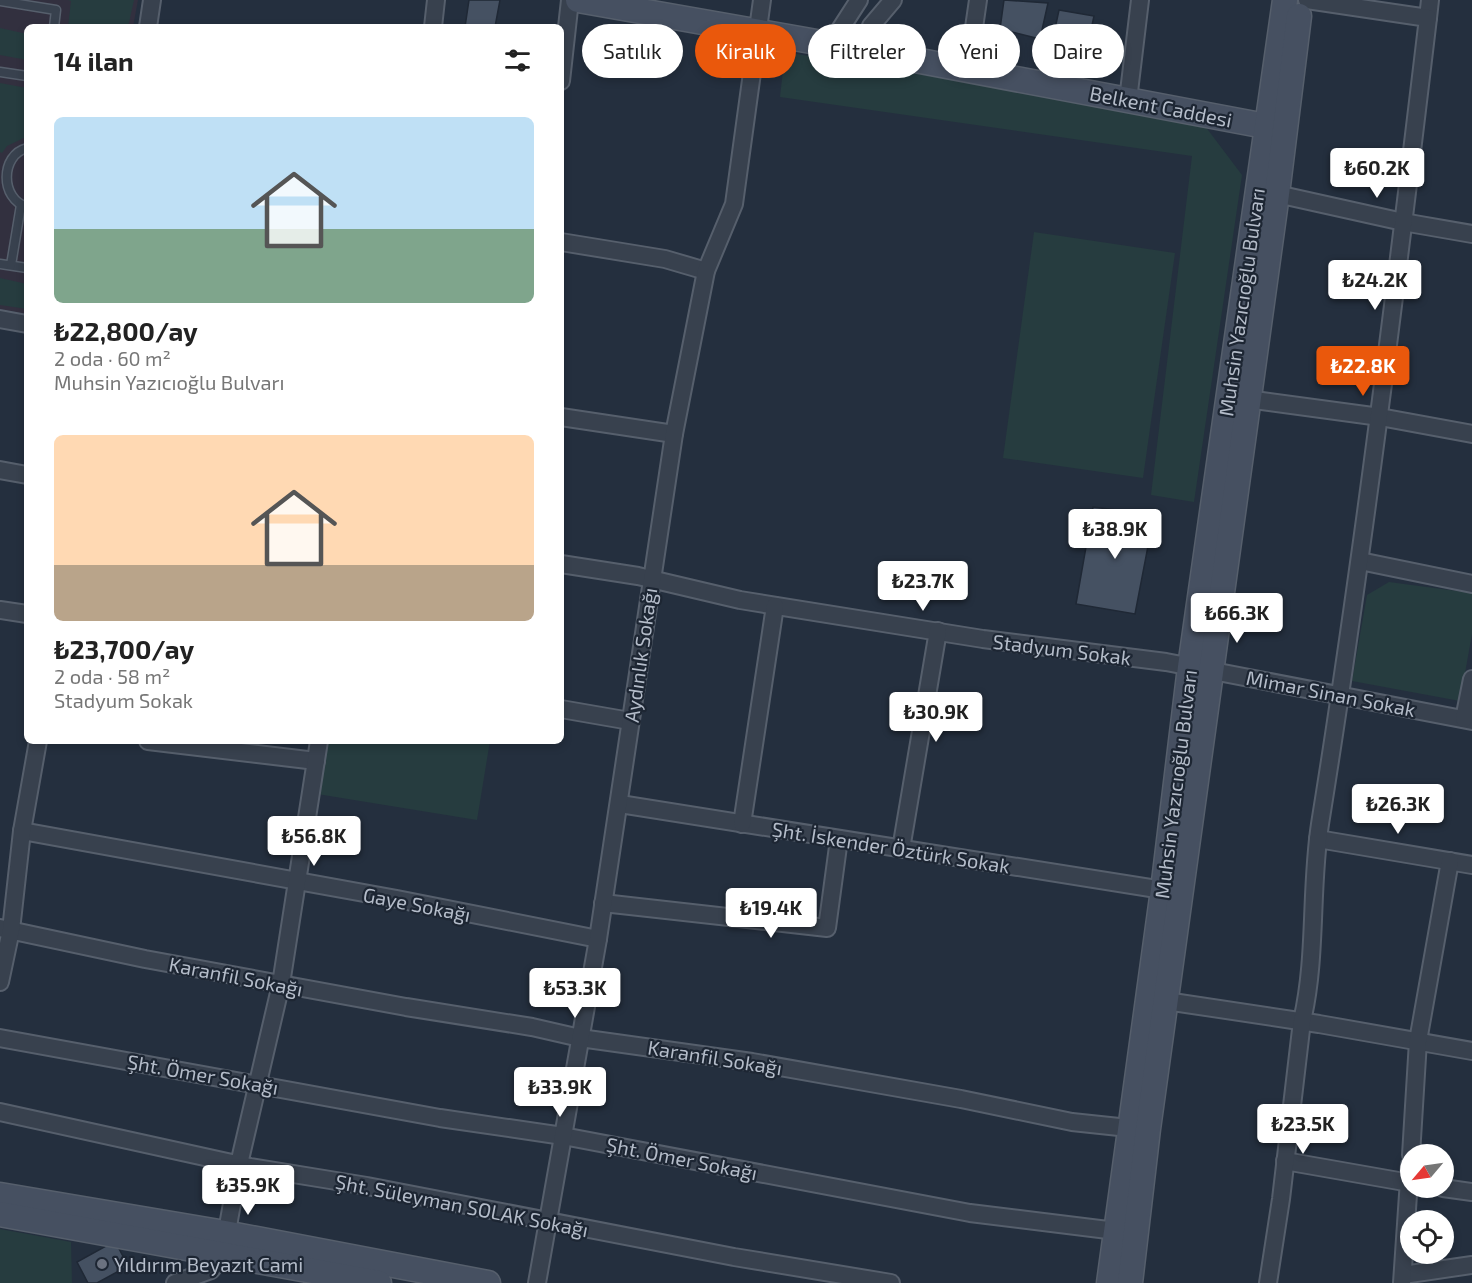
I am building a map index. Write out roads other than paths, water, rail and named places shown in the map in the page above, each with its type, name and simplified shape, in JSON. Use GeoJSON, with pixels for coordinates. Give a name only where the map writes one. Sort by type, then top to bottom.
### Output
{"type":"FeatureCollection","features":[{"type":"Feature","properties":{"kind":"main road","name":"Muhsin Yazıcıoğlu Bulvarı"},"geometry":{"type":"LineString","coordinates":[[1109,1283],[1116,1231],[1166,1001],[1201,669],[1275,128],[1285,0]]}},
{"type":"Feature","properties":{"kind":"main road","name":"Muhsin Yazıcıoğlu Bulvarı"},"geometry":{"type":"LineString","coordinates":[[1130,1283],[1139,1129],[1163,890],[1247,399],[1277,194],[1275,128],[1301,0]]}},
{"type":"Feature","properties":{"kind":"main road","name":"Belkent Caddesi"},"geometry":{"type":"LineString","coordinates":[[592,1],[625,4],[724,24]]}},
{"type":"Feature","properties":{"kind":"main road","name":"Belkent Caddesi"},"geometry":{"type":"LineString","coordinates":[[1014,78],[1275,128]]}},
{"type":"Feature","properties":{"kind":"main road"},"geometry":{"type":"LineString","coordinates":[[0,1196],[218,1260],[488,1283]]}},
{"type":"Feature","properties":{"kind":"main road"},"geometry":{"type":"LineString","coordinates":[[0,1214],[218,1260],[373,1282]]}},
{"type":"Feature","properties":{"kind":"street"},"geometry":{"type":"LineString","coordinates":[[148,24],[152,0]]}},
{"type":"Feature","properties":{"kind":"street"},"geometry":{"type":"LineString","coordinates":[[434,24],[436,0]]}},
{"type":"Feature","properties":{"kind":"street"},"geometry":{"type":"LineString","coordinates":[[564,54],[570,0]]}},
{"type":"Feature","properties":{"kind":"street","name":"Aydınlık Sokağı"},"geometry":{"type":"LineString","coordinates":[[759,24],[762,0]]}},
{"type":"Feature","properties":{"kind":"street"},"geometry":{"type":"LineString","coordinates":[[844,24],[859,0]]}},
{"type":"Feature","properties":{"kind":"street"},"geometry":{"type":"LineString","coordinates":[[873,24],[893,0]]}},
{"type":"Feature","properties":{"kind":"street"},"geometry":{"type":"LineString","coordinates":[[975,24],[978,0]]}},
{"type":"Feature","properties":{"kind":"street"},"geometry":{"type":"LineString","coordinates":[[1128,100],[1140,0]]}},
{"type":"Feature","properties":{"kind":"street"},"geometry":{"type":"LineString","coordinates":[[1307,0],[1428,18]]}},
{"type":"Feature","properties":{"kind":"street"},"geometry":{"type":"LineString","coordinates":[[1268,1283],[1302,1021],[1308,993],[1318,839],[1380,417],[1431,0]]}},
{"type":"Feature","properties":{"kind":"street","name":"Aydınlık Sokağı"},"geometry":{"type":"LineString","coordinates":[[537,1283],[620,804],[630,721],[674,434],[706,271],[734,204],[751,78]]}},
{"type":"Feature","properties":{"kind":"street"},"geometry":{"type":"LineString","coordinates":[[1277,194],[1403,222],[1472,234]]}},
{"type":"Feature","properties":{"kind":"street"},"geometry":{"type":"LineString","coordinates":[[564,242],[665,258],[706,271]]}},
{"type":"Feature","properties":{"kind":"street"},"geometry":{"type":"LineString","coordinates":[[0,319],[24,323]]}},
{"type":"Feature","properties":{"kind":"street"},"geometry":{"type":"LineString","coordinates":[[1247,399],[1380,417],[1472,434]]}},
{"type":"Feature","properties":{"kind":"street"},"geometry":{"type":"LineString","coordinates":[[564,417],[674,434]]}},
{"type":"Feature","properties":{"kind":"street"},"geometry":{"type":"LineString","coordinates":[[0,470],[24,474]]}},
{"type":"Feature","properties":{"kind":"street"},"geometry":{"type":"LineString","coordinates":[[1360,561],[1472,584]]}},
{"type":"Feature","properties":{"kind":"street","name":"Stadyum Sokak"},"geometry":{"type":"LineString","coordinates":[[564,564],[638,576],[775,606],[1201,669]]}},
{"type":"Feature","properties":{"kind":"street"},"geometry":{"type":"LineString","coordinates":[[742,824],[775,606]]}},
{"type":"Feature","properties":{"kind":"street"},"geometry":{"type":"LineString","coordinates":[[0,610],[24,614]]}},
{"type":"Feature","properties":{"kind":"street"},"geometry":{"type":"LineString","coordinates":[[901,849],[938,631]]}},
{"type":"Feature","properties":{"kind":"street","name":"Mimar Sinan Sokak"},"geometry":{"type":"LineString","coordinates":[[1201,669],[1468,720]]}},
{"type":"Feature","properties":{"kind":"street"},"geometry":{"type":"LineString","coordinates":[[1468,720],[1472,679]]}},
{"type":"Feature","properties":{"kind":"street"},"geometry":{"type":"LineString","coordinates":[[564,710],[630,721]]}},
{"type":"Feature","properties":{"kind":"street"},"geometry":{"type":"LineString","coordinates":[[0,982],[5,929],[37,744]]}},
{"type":"Feature","properties":{"kind":"street"},"geometry":{"type":"LineString","coordinates":[[173,744],[316,761]]}},
{"type":"Feature","properties":{"kind":"street"},"geometry":{"type":"LineString","coordinates":[[175,1283],[218,1260],[281,984],[319,744]]}},
{"type":"Feature","properties":{"kind":"street","name":"Şht. İskender Öztürk Sokak"},"geometry":{"type":"LineString","coordinates":[[620,804],[1163,890]]}},
{"type":"Feature","properties":{"kind":"street","name":"Gaye Sokağı"},"geometry":{"type":"LineString","coordinates":[[22,831],[598,939]]}},
{"type":"Feature","properties":{"kind":"street"},"geometry":{"type":"LineString","coordinates":[[603,903],[827,928],[839,839]]}},
{"type":"Feature","properties":{"kind":"street"},"geometry":{"type":"LineString","coordinates":[[1318,839],[1472,865]]}},
{"type":"Feature","properties":{"kind":"street"},"geometry":{"type":"LineString","coordinates":[[1412,1144],[1418,1041],[1450,861]]}},
{"type":"Feature","properties":{"kind":"street","name":"Karanfil Sokağı"},"geometry":{"type":"LineString","coordinates":[[5,929],[281,984],[532,1027],[580,1038],[752,1062],[961,1099],[1072,1122],[1139,1129]]}},
{"type":"Feature","properties":{"kind":"street"},"geometry":{"type":"LineString","coordinates":[[1166,1001],[1302,1021],[1472,1051]]}},
{"type":"Feature","properties":{"kind":"street","name":"Şht. Ömer Sokağı"},"geometry":{"type":"LineString","coordinates":[[0,1038],[440,1118],[563,1136],[970,1214],[1116,1231]]}},
{"type":"Feature","properties":{"kind":"street","name":"Şht. Süleyman SOLAK Sokağı"},"geometry":{"type":"LineString","coordinates":[[0,1112],[240,1164],[734,1257],[891,1283]]}},
{"type":"Feature","properties":{"kind":"street"},"geometry":{"type":"LineString","coordinates":[[1285,1161],[1400,1181]]}},
{"type":"Feature","properties":{"kind":"street"},"geometry":{"type":"LineString","coordinates":[[1454,1190],[1472,1192]]}},
{"type":"Feature","properties":{"kind":"street"},"geometry":{"type":"LineString","coordinates":[[1408,1198],[1402,1279],[1472,1265]]}},
{"type":"Feature","properties":{"kind":"lane"},"geometry":{"type":"LineString","coordinates":[[0,1],[56,10],[54,24]]}},
{"type":"Feature","properties":{"kind":"lane"},"geometry":{"type":"LineString","coordinates":[[0,72],[24,76]]}},
{"type":"Feature","properties":{"kind":"lane"},"geometry":{"type":"LineString","coordinates":[[11,265],[24,206],[12,199],[6,191],[3,181],[4,170],[13,154],[24,149]]}},
{"type":"Feature","properties":{"kind":"lane"},"geometry":{"type":"LineString","coordinates":[[0,264],[24,267]]}},
{"type":"Feature","properties":{"kind":"place","name":"Yıldırım Beyazıt Cami"},"geometry":{"type":"Point","coordinates":[102,1264]}}]}
